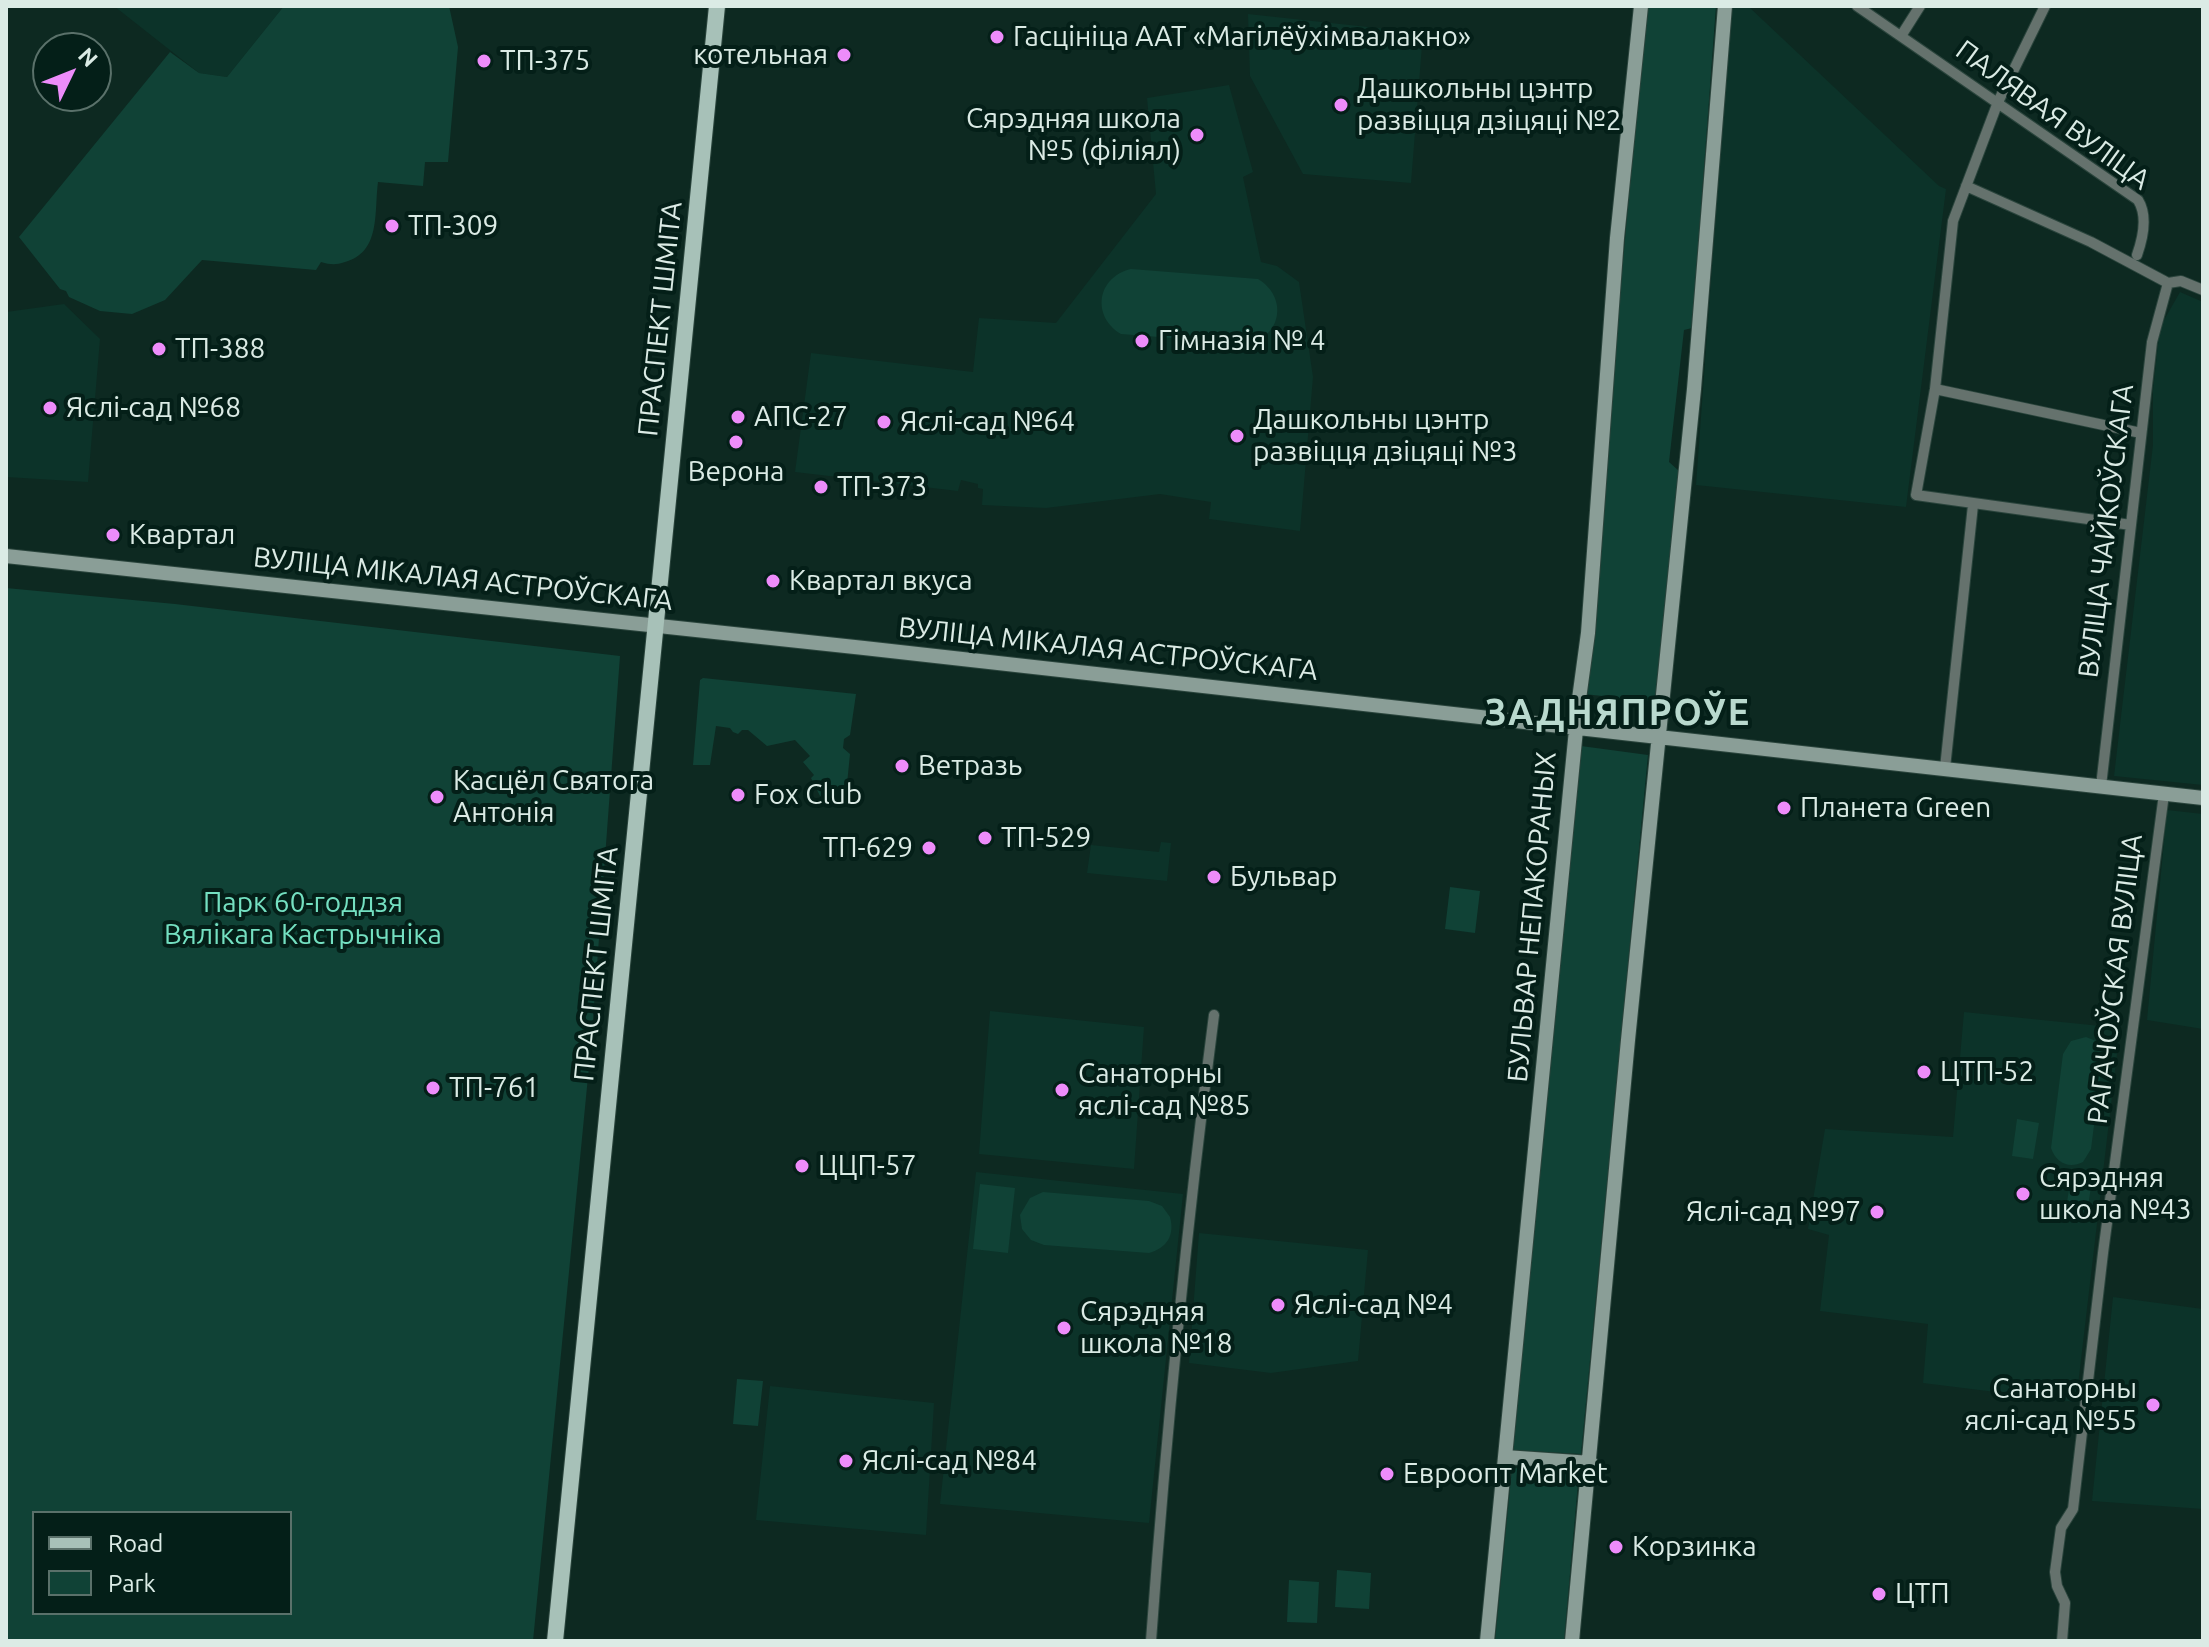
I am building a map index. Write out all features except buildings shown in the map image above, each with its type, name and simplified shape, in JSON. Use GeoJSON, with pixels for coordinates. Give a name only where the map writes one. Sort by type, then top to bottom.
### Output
{"type":"FeatureCollection","features":[{"type":"Feature","properties":{"kind":"main road","name":"ПРАСПЕКТ ШМІТА"},"geometry":{"type":"LineString","coordinates":[[555,1641],[717,6]]}},
{"type":"Feature","properties":{"kind":"main road","name":"БУЛЬВАР НЕПАКОРАНЫХ"},"geometry":{"type":"LineString","coordinates":[[1487,1641],[1589,618],[1617,238],[1641,6]]}},
{"type":"Feature","properties":{"kind":"main road"},"geometry":{"type":"LineString","coordinates":[[1572,1641],[1591,1463],[1628,1040],[1694,389],[1725,6]]}},
{"type":"Feature","properties":{"kind":"main road","name":"ВУЛІЦА МІКАЛАЯ АСТРОЎСКАГА"},"geometry":{"type":"LineString","coordinates":[[6,556],[2203,798]]}},
{"type":"Feature","properties":{"kind":"main road"},"geometry":{"type":"LineString","coordinates":[[1505,1457],[1591,1463]]}},
{"type":"Feature","properties":{"kind":"street","name":"ПАЛЯВАЯ ВУЛІЦА"},"geometry":{"type":"LineString","coordinates":[[1857,6],[2138,200],[2144,220],[2137,255]]}},
{"type":"Feature","properties":{"kind":"street"},"geometry":{"type":"LineString","coordinates":[[1901,36],[1920,6]]}},
{"type":"Feature","properties":{"kind":"street"},"geometry":{"type":"LineString","coordinates":[[2045,6],[1998,102],[1953,221],[1935,389],[1916,495],[2131,525]]}},
{"type":"Feature","properties":{"kind":"street"},"geometry":{"type":"LineString","coordinates":[[1966,186],[2091,242],[2168,283],[2181,281],[2203,290]]}},
{"type":"Feature","properties":{"kind":"street","name":"ВУЛІЦА ЧАЙКОЎСКАГА"},"geometry":{"type":"LineString","coordinates":[[2101,786],[2152,342],[2168,283]]}},
{"type":"Feature","properties":{"kind":"street"},"geometry":{"type":"LineString","coordinates":[[1935,389],[2141,433]]}},
{"type":"Feature","properties":{"kind":"street"},"geometry":{"type":"LineString","coordinates":[[1945,768],[1973,505]]}},
{"type":"Feature","properties":{"kind":"street","name":"РАГАЧОЎСКАЯ ВУЛІЦА"},"geometry":{"type":"LineString","coordinates":[[2062,1641],[2065,1603],[2055,1572],[2061,1528],[2073,1509],[2103,1253],[2164,794]]}},
{"type":"Feature","properties":{"kind":"street"},"geometry":{"type":"LineString","coordinates":[[1151,1641],[1192,1183],[1214,1015]]}},
{"type":"Feature","properties":{"kind":"shaded area"},"geometry":{"type":"Polygon","coordinates":[[[114,6],[284,6],[227,77],[199,73],[114,6]]]}},
{"type":"Feature","properties":{"kind":"shaded area"},"geometry":{"type":"Polygon","coordinates":[[[1731,6],[1748,6],[1939,186],[1946,189],[1906,507],[1696,485],[1731,6]]]}},
{"type":"Feature","properties":{"kind":"shaded area","name":"Дашкольны цэнтр развіцця дзіцяці №2"},"geometry":{"type":"Polygon","coordinates":[[[1248,14],[1423,33],[1411,183],[1303,174],[1250,76],[1248,14]]]}},
{"type":"Feature","properties":{"kind":"shaded area"},"geometry":{"type":"Polygon","coordinates":[[[1229,85],[1253,172],[1243,177],[1261,262],[1277,266],[1299,282],[1313,377],[1300,531],[1209,519],[1211,502],[1160,494],[1046,508],[982,505],[983,489],[978,488],[978,484],[961,480],[958,491],[795,472],[811,353],[973,372],[979,318],[1056,323],[1156,194],[1147,98],[1229,85]]]}},
{"type":"Feature","properties":{"kind":"shaded area"},"geometry":{"type":"Polygon","coordinates":[[[2180,292],[2203,302],[2203,785],[2114,776],[2153,445],[2153,390],[2160,327],[2180,292]]]}},
{"type":"Feature","properties":{"kind":"shaded area","name":"Яслі-сад №68"},"geometry":{"type":"Polygon","coordinates":[[[64,304],[100,339],[88,482],[6,477],[6,312],[64,304]]]}},
{"type":"Feature","properties":{"kind":"shaded area"},"geometry":{"type":"Polygon","coordinates":[[[2167,810],[2203,814],[2203,1029],[2147,1020],[2167,810]]]}},
{"type":"Feature","properties":{"kind":"shaded area"},"geometry":{"type":"Polygon","coordinates":[[[1161,842],[1171,843],[1167,881],[1087,873],[1091,845],[1159,852],[1161,842]]]}},
{"type":"Feature","properties":{"kind":"shaded area","name":"Санаторны яслі-сад №85"},"geometry":{"type":"Polygon","coordinates":[[[990,1011],[1144,1027],[1134,1169],[979,1154],[990,1011]]]}},
{"type":"Feature","properties":{"kind":"shaded area","name":"Сярэдняя школа №43"},"geometry":{"type":"Polygon","coordinates":[[[1964,1012],[2120,1028],[2076,1402],[1923,1383],[1928,1324],[1820,1311],[1829,1235],[1808,1229],[1825,1129],[1953,1137],[1964,1012]]]}},
{"type":"Feature","properties":{"kind":"shaded area","name":"Сярэдняя школа №18"},"geometry":{"type":"Polygon","coordinates":[[[976,1172],[1183,1194],[1149,1523],[940,1504],[976,1172]]]}},
{"type":"Feature","properties":{"kind":"shaded area","name":"Яслі-сад №4"},"geometry":{"type":"Polygon","coordinates":[[[1199,1233],[1368,1250],[1358,1361],[1271,1373],[1189,1363],[1199,1233]]]}},
{"type":"Feature","properties":{"kind":"shaded area","name":"Санаторны яслі-сад №55"},"geometry":{"type":"Polygon","coordinates":[[[2113,1297],[2203,1309],[2203,1509],[2092,1501],[2113,1297]]]}},
{"type":"Feature","properties":{"kind":"shaded area","name":"Яслі-сад №84"},"geometry":{"type":"Polygon","coordinates":[[[770,1386],[934,1403],[926,1535],[756,1520],[770,1386]]]}},
{"type":"Feature","properties":{"kind":"green space"},"geometry":{"type":"Polygon","coordinates":[[[284,6],[449,6],[458,47],[448,162],[425,162],[423,186],[378,182],[374,230],[370,240],[365,250],[345,262],[321,262],[316,270],[202,260],[165,300],[132,314],[100,311],[69,297],[19,237],[170,52],[199,73],[227,77],[284,6]]]}},
{"type":"Feature","properties":{"kind":"green space"},"geometry":{"type":"Polygon","coordinates":[[[1646,6],[1716,6],[1692,328],[1684,330],[1669,462],[1679,471],[1657,702],[1584,694],[1646,6]]]}},
{"type":"Feature","properties":{"kind":"green space"},"geometry":{"type":"Polygon","coordinates":[[[1131,269],[1258,279],[1274,296],[1277,315],[1274,325],[1259,340],[1248,344],[1121,334],[1105,317],[1102,298],[1111,280],[1131,269]]]}},
{"type":"Feature","properties":{"kind":"green space","name":"Парк 60-годдзя Вялікага Кастрычніка"},"geometry":{"type":"Polygon","coordinates":[[[6,588],[175,604],[620,656],[591,1046],[533,1641],[6,1641],[6,588]]]}},
{"type":"Feature","properties":{"kind":"green space"},"geometry":{"type":"Polygon","coordinates":[[[700,680],[856,694],[850,735],[844,739],[843,748],[850,754],[846,794],[820,796],[811,778],[814,775],[803,762],[810,756],[795,740],[767,746],[748,730],[738,734],[730,728],[716,726],[710,765],[693,765],[700,680]]]}},
{"type":"Feature","properties":{"kind":"green space"},"geometry":{"type":"Polygon","coordinates":[[[1581,746],[1648,755],[1581,1454],[1513,1450],[1581,746]]]}},
{"type":"Feature","properties":{"kind":"green space"},"geometry":{"type":"Polygon","coordinates":[[[1450,887],[1480,891],[1475,933],[1445,929],[1450,887]]]}},
{"type":"Feature","properties":{"kind":"green space"},"geometry":{"type":"Polygon","coordinates":[[[2086,1037],[2096,1041],[2103,1055],[2091,1149],[2083,1162],[2068,1165],[2056,1158],[2051,1148],[2063,1054],[2071,1041],[2086,1037]]]}},
{"type":"Feature","properties":{"kind":"green space"},"geometry":{"type":"Polygon","coordinates":[[[2017,1119],[2039,1123],[2033,1159],[2012,1156],[2017,1119]]]}},
{"type":"Feature","properties":{"kind":"green space"},"geometry":{"type":"Polygon","coordinates":[[[2072,1172],[2093,1175],[2087,1212],[2066,1208],[2072,1172]]]}},
{"type":"Feature","properties":{"kind":"green space"},"geometry":{"type":"Polygon","coordinates":[[[980,1184],[1015,1188],[1008,1253],[973,1249],[980,1184]]]}},
{"type":"Feature","properties":{"kind":"green space"},"geometry":{"type":"Polygon","coordinates":[[[1043,1192],[1149,1201],[1162,1206],[1170,1217],[1170,1235],[1161,1248],[1149,1253],[1044,1245],[1031,1240],[1022,1229],[1020,1215],[1030,1198],[1043,1192]]]}},
{"type":"Feature","properties":{"kind":"green space"},"geometry":{"type":"Polygon","coordinates":[[[737,1379],[763,1381],[758,1426],[733,1424],[737,1379]]]}},
{"type":"Feature","properties":{"kind":"green space"},"geometry":{"type":"Polygon","coordinates":[[[1512,1468],[1579,1472],[1564,1641],[1495,1641],[1512,1468]]]}},
{"type":"Feature","properties":{"kind":"green space"},"geometry":{"type":"Polygon","coordinates":[[[1337,1570],[1371,1573],[1369,1609],[1335,1607],[1337,1570]]]}},
{"type":"Feature","properties":{"kind":"green space"},"geometry":{"type":"Polygon","coordinates":[[[1289,1580],[1319,1582],[1317,1623],[1287,1622],[1289,1580]]]}},
{"type":"Feature","properties":{"kind":"place","name":"Гасцініца ААТ «Магілёўхімвалакно»"},"geometry":{"type":"Point","coordinates":[997,37]}},
{"type":"Feature","properties":{"kind":"place","name":"котельная"},"geometry":{"type":"Point","coordinates":[844,55]}},
{"type":"Feature","properties":{"kind":"place","name":"ТП-375"},"geometry":{"type":"Point","coordinates":[484,61]}},
{"type":"Feature","properties":{"kind":"place","name":"Дашкольны цэнтр развіцця дзіцяці №2"},"geometry":{"type":"Point","coordinates":[1341,105]}},
{"type":"Feature","properties":{"kind":"place","name":"Сярэдняя школа №5 (філіял)"},"geometry":{"type":"Point","coordinates":[1197,135]}},
{"type":"Feature","properties":{"kind":"place","name":"ТП-309"},"geometry":{"type":"Point","coordinates":[392,226]}},
{"type":"Feature","properties":{"kind":"place","name":"Гімназія № 4"},"geometry":{"type":"Point","coordinates":[1142,341]}},
{"type":"Feature","properties":{"kind":"place","name":"ТП-388"},"geometry":{"type":"Point","coordinates":[159,349]}},
{"type":"Feature","properties":{"kind":"place","name":"Яслі-сад №68"},"geometry":{"type":"Point","coordinates":[50,408]}},
{"type":"Feature","properties":{"kind":"place","name":"АПС-27"},"geometry":{"type":"Point","coordinates":[738,417]}},
{"type":"Feature","properties":{"kind":"place","name":"Яслі-сад №64"},"geometry":{"type":"Point","coordinates":[884,422]}},
{"type":"Feature","properties":{"kind":"place","name":"Дашкольны цэнтр развіцця дзіцяці №3"},"geometry":{"type":"Point","coordinates":[1237,436]}},
{"type":"Feature","properties":{"kind":"place","name":"Верона"},"geometry":{"type":"Point","coordinates":[736,442]}},
{"type":"Feature","properties":{"kind":"place","name":"ТП-373"},"geometry":{"type":"Point","coordinates":[821,487]}},
{"type":"Feature","properties":{"kind":"place","name":"Квартал"},"geometry":{"type":"Point","coordinates":[113,535]}},
{"type":"Feature","properties":{"kind":"place","name":"Квартал вкуса"},"geometry":{"type":"Point","coordinates":[773,581]}},
{"type":"Feature","properties":{"kind":"place","name":"Ветразь"},"geometry":{"type":"Point","coordinates":[902,766]}},
{"type":"Feature","properties":{"kind":"place","name":"Fox Club"},"geometry":{"type":"Point","coordinates":[738,795]}},
{"type":"Feature","properties":{"kind":"place","name":"Касцёл Святога Антонія"},"geometry":{"type":"Point","coordinates":[437,797]}},
{"type":"Feature","properties":{"kind":"place","name":"Планета Green"},"geometry":{"type":"Point","coordinates":[1784,808]}},
{"type":"Feature","properties":{"kind":"place","name":"ТП-529"},"geometry":{"type":"Point","coordinates":[985,838]}},
{"type":"Feature","properties":{"kind":"place","name":"ТП-629"},"geometry":{"type":"Point","coordinates":[929,848]}},
{"type":"Feature","properties":{"kind":"place","name":"Бульвар"},"geometry":{"type":"Point","coordinates":[1214,877]}},
{"type":"Feature","properties":{"kind":"place","name":"ЦТП-52"},"geometry":{"type":"Point","coordinates":[1924,1072]}},
{"type":"Feature","properties":{"kind":"place","name":"ТП-761"},"geometry":{"type":"Point","coordinates":[433,1088]}},
{"type":"Feature","properties":{"kind":"place","name":"Санаторны яслі-сад №85"},"geometry":{"type":"Point","coordinates":[1062,1090]}},
{"type":"Feature","properties":{"kind":"place","name":"ЦЦП-57"},"geometry":{"type":"Point","coordinates":[802,1166]}},
{"type":"Feature","properties":{"kind":"place","name":"Сярэдняя школа №43"},"geometry":{"type":"Point","coordinates":[2023,1194]}},
{"type":"Feature","properties":{"kind":"place","name":"Яслі-сад №97"},"geometry":{"type":"Point","coordinates":[1877,1212]}},
{"type":"Feature","properties":{"kind":"place","name":"Яслі-сад №4"},"geometry":{"type":"Point","coordinates":[1278,1305]}},
{"type":"Feature","properties":{"kind":"place","name":"Сярэдняя школа №18"},"geometry":{"type":"Point","coordinates":[1064,1328]}},
{"type":"Feature","properties":{"kind":"place","name":"Санаторны яслі-сад №55"},"geometry":{"type":"Point","coordinates":[2153,1405]}},
{"type":"Feature","properties":{"kind":"place","name":"Яслі-сад №84"},"geometry":{"type":"Point","coordinates":[846,1461]}},
{"type":"Feature","properties":{"kind":"place","name":"Евроопт Market"},"geometry":{"type":"Point","coordinates":[1387,1474]}},
{"type":"Feature","properties":{"kind":"place","name":"Корзинка"},"geometry":{"type":"Point","coordinates":[1616,1547]}},
{"type":"Feature","properties":{"kind":"place","name":"ЦТП"},"geometry":{"type":"Point","coordinates":[1879,1594]}},
{"type":"Feature","properties":{"kind":"district","name":"ЗАДНЯПРОЎЕ"},"geometry":{"type":"Point","coordinates":[1618,713]}}]}
